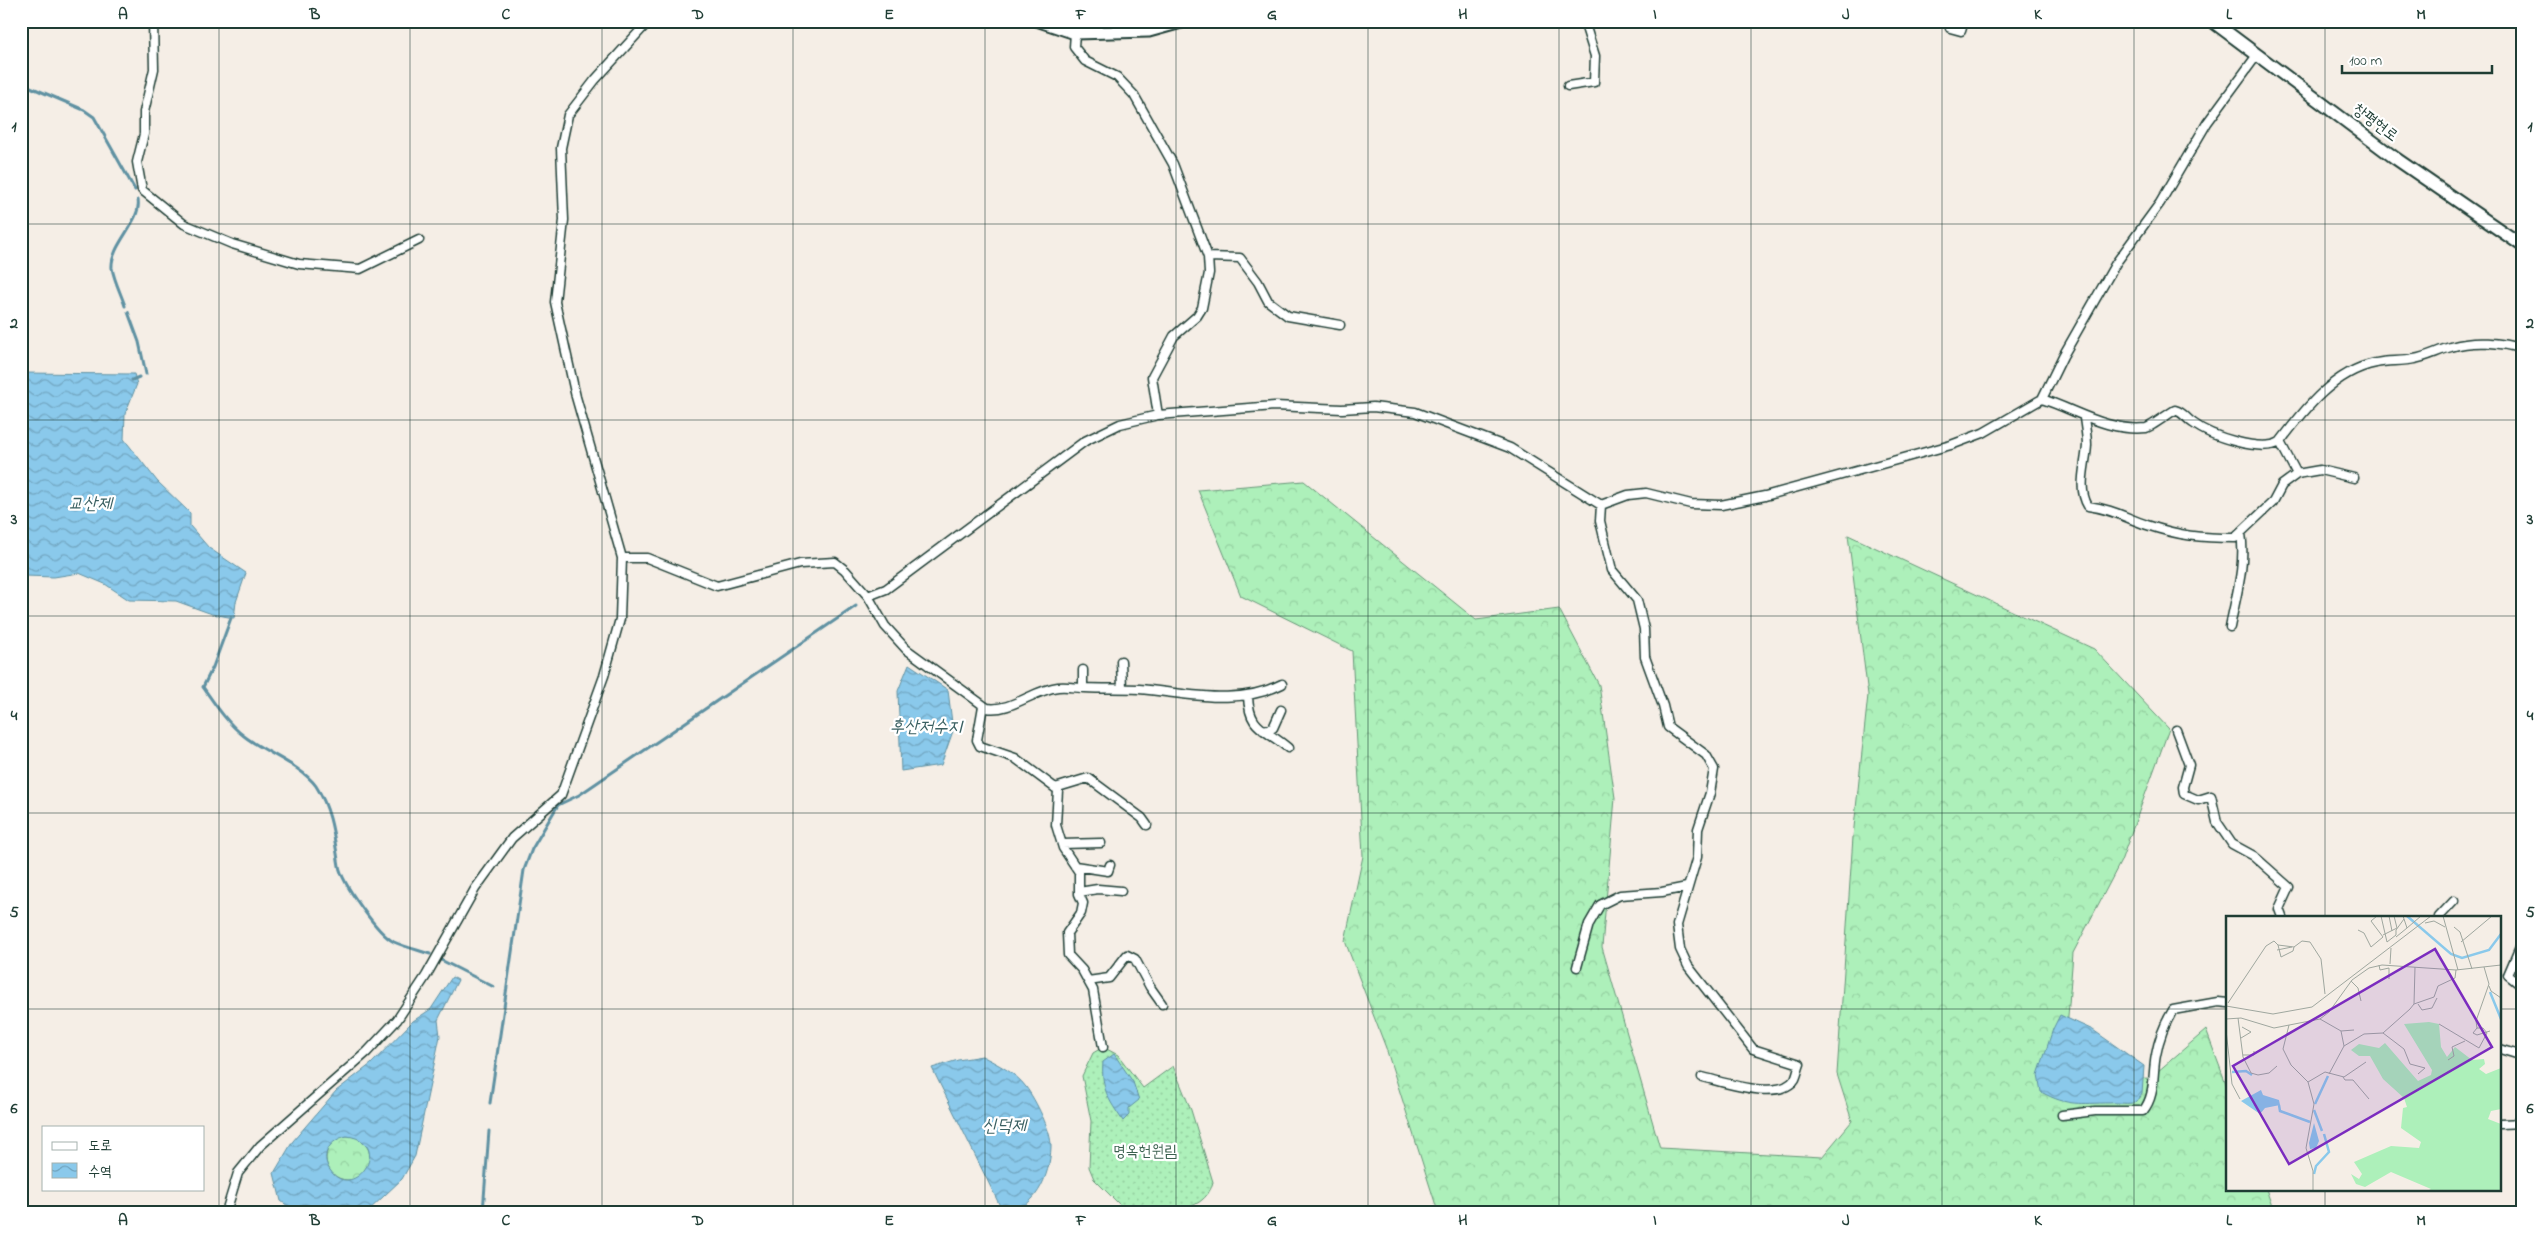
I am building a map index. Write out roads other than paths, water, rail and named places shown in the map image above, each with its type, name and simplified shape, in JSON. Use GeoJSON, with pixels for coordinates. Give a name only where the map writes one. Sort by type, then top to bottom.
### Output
{"type":"FeatureCollection","features":[{"type":"Feature","properties":{"kind":"main road"},"geometry":{"type":"LineString","coordinates":[[1039,21],[1075,33],[1148,31],[1185,21]]}},
{"type":"Feature","properties":{"kind":"main road","name":"창평현로"},"geometry":{"type":"LineString","coordinates":[[2212,21],[2395,158],[2523,246]]}},
{"type":"Feature","properties":{"kind":"street"},"geometry":{"type":"LineString","coordinates":[[153,21],[154,69],[144,112],[144,134],[137,162],[142,190],[184,224],[232,244],[299,264],[360,269],[419,240]]}},
{"type":"Feature","properties":{"kind":"street"},"geometry":{"type":"LineString","coordinates":[[226,1212],[238,1173],[260,1146],[367,1052],[397,1020],[426,976],[475,889],[512,838],[561,795],[604,676],[620,619],[622,558],[576,397],[555,302],[564,220],[561,148],[568,115],[595,80],[649,21]]}},
{"type":"Feature","properties":{"kind":"street"},"geometry":{"type":"LineString","coordinates":[[1568,86],[1594,82],[1595,56],[1584,21]]}},
{"type":"Feature","properties":{"kind":"street"},"geometry":{"type":"LineString","coordinates":[[1950,28],[1961,31],[1964,21]]}},
{"type":"Feature","properties":{"kind":"street"},"geometry":{"type":"LineString","coordinates":[[1075,33],[1074,47],[1086,61],[1117,77],[1134,95],[1173,164],[1208,257],[1209,273],[1202,308],[1197,316],[1174,336],[1152,377],[1158,415]]}},
{"type":"Feature","properties":{"kind":"street"},"geometry":{"type":"LineString","coordinates":[[1601,505],[1628,495],[1646,493],[1691,504],[1721,505],[1764,496],[1950,445],[1983,433],[2042,399],[2063,356],[2116,264],[2160,203],[2207,123],[2257,55]]}},
{"type":"Feature","properties":{"kind":"street"},"geometry":{"type":"LineString","coordinates":[[1208,257],[1240,258],[1258,282],[1268,301],[1288,316],[1340,325]]}},
{"type":"Feature","properties":{"kind":"street"},"geometry":{"type":"LineString","coordinates":[[2042,399],[2064,406],[2084,418],[2111,425],[2147,428],[2175,410],[2184,413],[2192,423],[2235,442],[2252,446],[2274,446],[2280,442],[2310,403],[2347,374],[2375,363],[2415,359],[2453,346],[2481,342],[2509,344],[2523,349]]}},
{"type":"Feature","properties":{"kind":"street"},"geometry":{"type":"LineString","coordinates":[[868,596],[886,589],[1085,441],[1120,424],[1158,415],[1276,406],[1334,408],[1372,406],[1415,412],[1510,448],[1601,505]]}},
{"type":"Feature","properties":{"kind":"street"},"geometry":{"type":"LineString","coordinates":[[2084,418],[2087,444],[2084,500],[2088,506],[2109,509],[2145,525],[2194,538],[2235,538],[2273,502],[2282,485],[2297,474],[2320,470],[2354,478]]}},
{"type":"Feature","properties":{"kind":"street"},"geometry":{"type":"LineString","coordinates":[[2280,442],[2297,474]]}},
{"type":"Feature","properties":{"kind":"street"},"geometry":{"type":"LineString","coordinates":[[1601,505],[1600,521],[1612,570],[1637,600],[1644,629],[1645,657],[1663,706],[1668,727],[1706,755],[1714,769],[1710,793],[1698,829],[1697,857],[1677,925],[1680,949],[1688,966],[1753,1049],[1800,1064],[1794,1080],[1781,1089],[1760,1090],[1702,1076]]}},
{"type":"Feature","properties":{"kind":"street"},"geometry":{"type":"LineString","coordinates":[[2230,628],[2242,572],[2244,554],[2241,533]]}},
{"type":"Feature","properties":{"kind":"street"},"geometry":{"type":"LineString","coordinates":[[622,558],[647,558],[717,586],[800,564],[835,562],[845,570],[868,596],[885,626],[906,649],[983,706],[999,710],[1028,696],[1059,687],[1122,688],[1209,697],[1248,696],[1268,692],[1282,684]]}},
{"type":"Feature","properties":{"kind":"street"},"geometry":{"type":"LineString","coordinates":[[1121,661],[1122,688]]}},
{"type":"Feature","properties":{"kind":"street"},"geometry":{"type":"LineString","coordinates":[[1083,670],[1083,688]]}},
{"type":"Feature","properties":{"kind":"street"},"geometry":{"type":"LineString","coordinates":[[1248,696],[1248,710],[1254,725],[1288,748]]}},
{"type":"Feature","properties":{"kind":"street"},"geometry":{"type":"LineString","coordinates":[[983,706],[977,740],[980,746],[1015,758],[1058,790],[1056,825],[1062,844],[1078,872],[1083,903],[1081,913],[1067,933],[1068,955],[1093,990],[1103,1047]]}},
{"type":"Feature","properties":{"kind":"street"},"geometry":{"type":"LineString","coordinates":[[1263,730],[1273,728],[1282,710]]}},
{"type":"Feature","properties":{"kind":"street"},"geometry":{"type":"LineString","coordinates":[[2176,730],[2189,765],[2183,787],[2184,794],[2198,800],[2211,796],[2217,822],[2232,844],[2254,856],[2290,887],[2279,909],[2282,916]]}},
{"type":"Feature","properties":{"kind":"street"},"geometry":{"type":"LineString","coordinates":[[1055,788],[1088,778],[1142,818],[1147,825]]}},
{"type":"Feature","properties":{"kind":"street"},"geometry":{"type":"LineString","coordinates":[[1062,844],[1100,843]]}},
{"type":"Feature","properties":{"kind":"street"},"geometry":{"type":"LineString","coordinates":[[1075,866],[1108,871],[1110,865]]}},
{"type":"Feature","properties":{"kind":"street"},"geometry":{"type":"LineString","coordinates":[[1577,967],[1589,924],[1600,905],[1620,895],[1662,892],[1688,886]]}},
{"type":"Feature","properties":{"kind":"street"},"geometry":{"type":"LineString","coordinates":[[1080,892],[1098,889],[1121,891]]}},
{"type":"Feature","properties":{"kind":"street"},"geometry":{"type":"LineString","coordinates":[[2440,916],[2454,901]]}},
{"type":"Feature","properties":{"kind":"street"},"geometry":{"type":"LineString","coordinates":[[2502,979],[2508,975],[2523,940]]}},
{"type":"Feature","properties":{"kind":"street"},"geometry":{"type":"LineString","coordinates":[[1088,981],[1109,978],[1127,955],[1135,959],[1150,988],[1162,1004]]}},
{"type":"Feature","properties":{"kind":"street"},"geometry":{"type":"LineString","coordinates":[[2508,975],[2523,987]]}},
{"type":"Feature","properties":{"kind":"street"},"geometry":{"type":"LineString","coordinates":[[2062,1115],[2095,1111],[2143,1112],[2151,1101],[2156,1056],[2162,1028],[2173,1010],[2218,1002],[2226,1003]]}},
{"type":"Feature","properties":{"kind":"street"},"geometry":{"type":"LineString","coordinates":[[2502,1050],[2523,1056]]}},
{"type":"Feature","properties":{"kind":"street"},"geometry":{"type":"LineString","coordinates":[[2502,1124],[2523,1123]]}},
{"type":"Feature","properties":{"kind":"water","name":"교산제"},"geometry":{"type":"Polygon","coordinates":[[[21,373],[134,374],[137,384],[125,414],[124,439],[157,481],[190,513],[190,526],[209,548],[246,573],[236,602],[234,618],[212,614],[176,601],[129,600],[105,584],[79,573],[54,577],[25,576],[25,599],[21,602],[21,373]]]}},
{"type":"Feature","properties":{"kind":"water","name":"후산저수지"},"geometry":{"type":"Polygon","coordinates":[[[909,664],[948,690],[953,731],[941,765],[901,771],[898,691],[909,664]]]}},
{"type":"Feature","properties":{"kind":"water"},"geometry":{"type":"Polygon","coordinates":[[[452,977],[458,980],[438,1020],[440,1036],[415,1156],[402,1179],[367,1212],[296,1212],[281,1201],[274,1173],[293,1141],[336,1091],[371,1064],[413,1021],[431,1009],[452,977]],[[347,1136],[336,1140],[328,1148],[326,1153],[327,1164],[339,1179],[349,1180],[358,1176],[366,1168],[369,1158],[368,1149],[361,1141],[347,1136]]]}},
{"type":"Feature","properties":{"kind":"water"},"geometry":{"type":"Polygon","coordinates":[[[2060,1015],[2093,1030],[2144,1066],[2142,1094],[2137,1102],[2075,1103],[2059,1100],[2041,1092],[2038,1075],[2053,1029],[2060,1015]]]}},
{"type":"Feature","properties":{"kind":"water"},"geometry":{"type":"Polygon","coordinates":[[[1114,1054],[1133,1082],[1139,1100],[1129,1108],[1129,1115],[1123,1121],[1110,1100],[1103,1080],[1103,1062],[1114,1054]]]}},
{"type":"Feature","properties":{"kind":"water","name":"신덕제"},"geometry":{"type":"Polygon","coordinates":[[[982,1056],[1012,1073],[1022,1082],[1034,1099],[1051,1141],[1048,1169],[1039,1190],[1024,1206],[1003,1212],[932,1068],[958,1060],[982,1056]]]}},
{"type":"Feature","properties":{"kind":"waterway"},"geometry":{"type":"LineString","coordinates":[[21,83],[84,110],[94,117],[135,190]]}},
{"type":"Feature","properties":{"kind":"waterway"},"geometry":{"type":"LineString","coordinates":[[125,306],[113,273],[113,259],[120,242],[135,216],[138,200]]}},
{"type":"Feature","properties":{"kind":"waterway"},"geometry":{"type":"LineString","coordinates":[[128,312],[139,342],[146,374]]}},
{"type":"Feature","properties":{"kind":"waterway"},"geometry":{"type":"LineString","coordinates":[[132,380],[139,377]]}},
{"type":"Feature","properties":{"kind":"waterway"},"geometry":{"type":"LineString","coordinates":[[490,1103],[524,870],[532,849],[558,805],[579,795],[856,606]]}},
{"type":"Feature","properties":{"kind":"waterway"},"geometry":{"type":"LineString","coordinates":[[231,618],[213,667],[203,687],[238,731],[252,742],[292,765],[316,786],[329,815],[342,874],[370,919],[394,942],[430,954]]}},
{"type":"Feature","properties":{"kind":"waterway"},"geometry":{"type":"LineString","coordinates":[[441,960],[494,987]]}},
{"type":"Feature","properties":{"kind":"waterway"},"geometry":{"type":"LineString","coordinates":[[483,1212],[489,1131]]}},
{"type":"Feature","properties":{"kind":"park label","name":"명옥헌원림"},"geometry":{"type":"Point","coordinates":[1145,1152]}}]}
